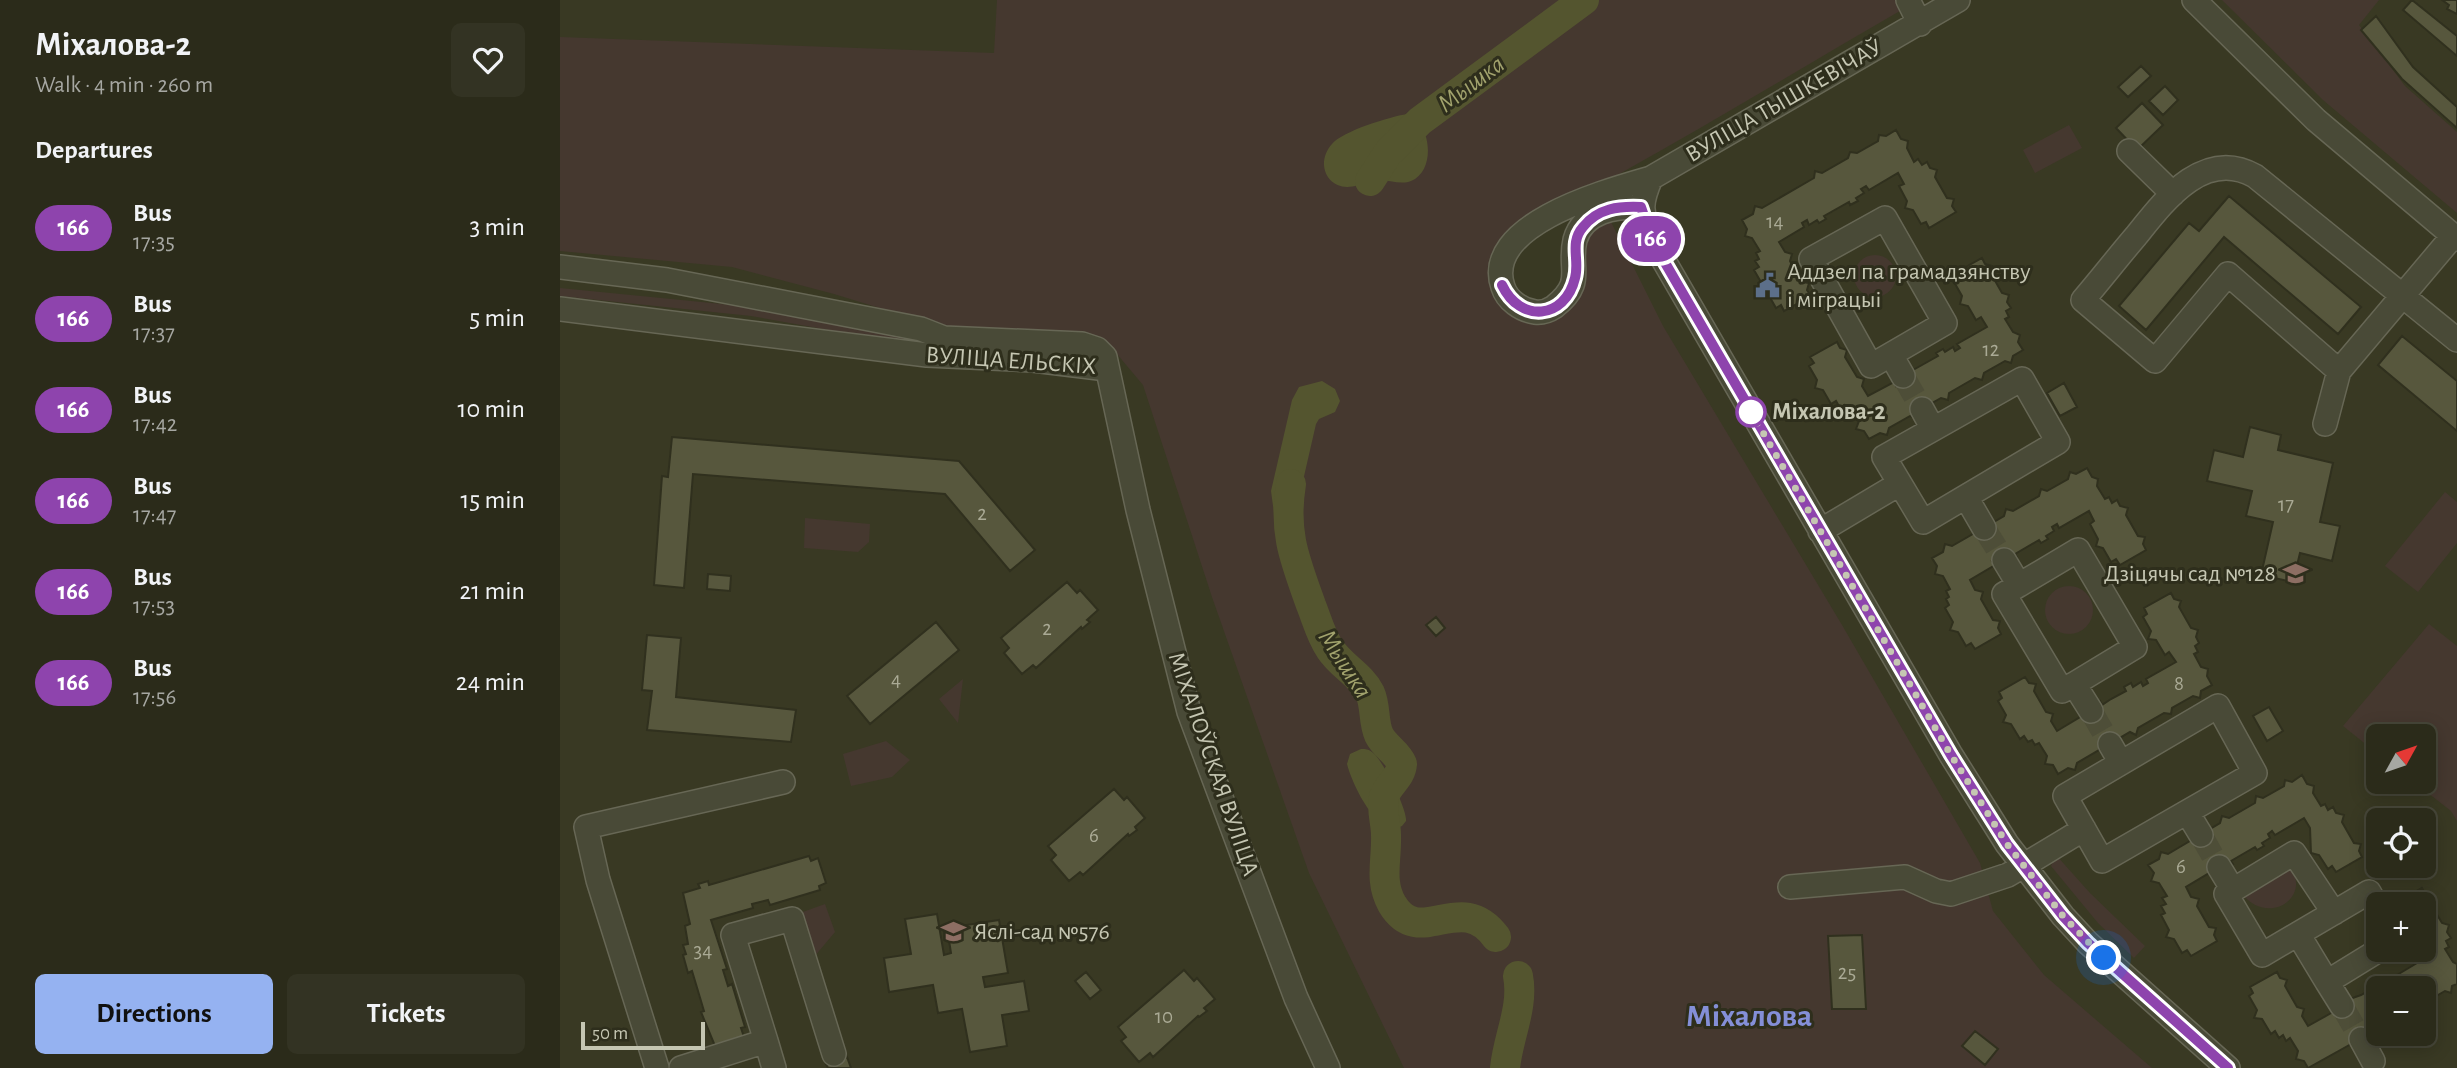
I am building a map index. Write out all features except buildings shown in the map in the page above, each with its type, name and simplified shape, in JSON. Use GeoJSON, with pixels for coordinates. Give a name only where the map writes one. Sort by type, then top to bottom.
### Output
{"type":"FeatureCollection","features":[{"type":"Feature","properties":{"kind":"street"},"geometry":{"type":"LineString","coordinates":[[1908,0],[1920,24]]}},
{"type":"Feature","properties":{"kind":"street","name":"ВУЛІЦА ТЫШКЕВІЧАЎ"},"geometry":{"type":"LineString","coordinates":[[1643,215],[1623,206],[1597,214],[1582,227],[1576,238],[1575,278],[1562,301],[1547,312],[1536,313],[1522,309],[1507,296],[1502,285],[1504,255],[1531,226],[1561,209],[1603,192],[1651,178],[1958,0]]}},
{"type":"Feature","properties":{"kind":"street"},"geometry":{"type":"LineString","coordinates":[[2194,0],[2316,120],[2455,237],[2339,371],[2325,424]]}},
{"type":"Feature","properties":{"kind":"street"},"geometry":{"type":"LineString","coordinates":[[2129,151],[2173,194]]}},
{"type":"Feature","properties":{"kind":"street"},"geometry":{"type":"LineString","coordinates":[[2339,371],[2228,274],[2155,361],[2084,300],[2173,194],[2191,179],[2213,169],[2238,168],[2248,172],[2457,340]]}},
{"type":"Feature","properties":{"kind":"street"},"geometry":{"type":"LineString","coordinates":[[1651,178],[1643,215],[1653,242],[1951,755],[2024,867],[2088,943],[2228,1068]]}},
{"type":"Feature","properties":{"kind":"street"},"geometry":{"type":"LineString","coordinates":[[1885,218],[1945,323],[1891,355],[1871,366],[1811,259],[1885,218]]}},
{"type":"Feature","properties":{"kind":"street","name":"ВУЛІЦА ЕЛЬСКІХ"},"geometry":{"type":"LineString","coordinates":[[560,267],[667,280],[921,329],[944,338],[1082,344],[1097,349],[1105,357],[1107,369],[1033,360],[927,355],[560,309]]}},
{"type":"Feature","properties":{"kind":"street"},"geometry":{"type":"LineString","coordinates":[[1891,355],[1903,376]]}},
{"type":"Feature","properties":{"kind":"street","name":"МІХАЛОЎСКАЯ ВУЛІЦА"},"geometry":{"type":"LineString","coordinates":[[1107,369],[1138,510],[1189,712],[1291,985],[1328,1068]]}},
{"type":"Feature","properties":{"kind":"street"},"geometry":{"type":"LineString","coordinates":[[2022,379],[2058,442],[1923,522],[1899,484],[1884,457],[1927,419],[2022,379]]}},
{"type":"Feature","properties":{"kind":"street"},"geometry":{"type":"LineString","coordinates":[[1820,531],[1899,484]]}},
{"type":"Feature","properties":{"kind":"street"},"geometry":{"type":"LineString","coordinates":[[1966,497],[1984,528]]}},
{"type":"Feature","properties":{"kind":"street"},"geometry":{"type":"LineString","coordinates":[[2077,550],[2135,647],[2062,691],[2004,594],[2019,585],[2077,550]]}},
{"type":"Feature","properties":{"kind":"street"},"geometry":{"type":"LineString","coordinates":[[2004,560],[2019,585]]}},
{"type":"Feature","properties":{"kind":"street"},"geometry":{"type":"LineString","coordinates":[[2074,684],[2091,711]]}},
{"type":"Feature","properties":{"kind":"street"},"geometry":{"type":"LineString","coordinates":[[2218,706],[2255,773],[2187,812],[2102,861],[2065,796],[2115,754],[2218,706]]}},
{"type":"Feature","properties":{"kind":"street"},"geometry":{"type":"LineString","coordinates":[[657,1068],[598,880],[586,827],[783,782]]}},
{"type":"Feature","properties":{"kind":"street"},"geometry":{"type":"LineString","coordinates":[[2187,812],[2201,835]]}},
{"type":"Feature","properties":{"kind":"street"},"geometry":{"type":"LineString","coordinates":[[1790,887],[1905,877],[1936,891],[1951,894],[1996,881],[2084,830]]}},
{"type":"Feature","properties":{"kind":"street"},"geometry":{"type":"LineString","coordinates":[[2334,913],[2294,853],[2226,894],[2262,955],[2334,913],[2366,894]]}},
{"type":"Feature","properties":{"kind":"street"},"geometry":{"type":"LineString","coordinates":[[2220,867],[2233,890]]}},
{"type":"Feature","properties":{"kind":"street"},"geometry":{"type":"LineString","coordinates":[[774,1068],[733,935],[792,919],[834,1054]]}},
{"type":"Feature","properties":{"kind":"street"},"geometry":{"type":"LineString","coordinates":[[2298,934],[2342,1006]]}},
{"type":"Feature","properties":{"kind":"street"},"geometry":{"type":"LineString","coordinates":[[2327,982],[2366,958]]}},
{"type":"Feature","properties":{"kind":"street"},"geometry":{"type":"LineString","coordinates":[[2361,1039],[2373,1061]]}},
{"type":"Feature","properties":{"kind":"street"},"geometry":{"type":"LineString","coordinates":[[681,1068],[766,1041]]}},
{"type":"Feature","properties":{"kind":"shaded area"},"geometry":{"type":"Polygon","coordinates":[[[997,0],[1902,0],[1905,8],[1728,112],[1612,178],[1544,209],[1510,235],[1496,251],[1490,270],[1492,284],[1505,308],[1516,317],[1541,325],[1554,321],[1569,306],[1586,230],[1608,216],[1663,326],[1842,625],[1980,863],[1993,911],[2044,975],[2152,1068],[1404,1068],[1309,873],[1212,597],[1143,385],[1106,341],[1092,335],[958,332],[834,294],[732,267],[560,251],[560,37],[994,53],[997,0]]]}},
{"type":"Feature","properties":{"kind":"shaded area"},"geometry":{"type":"Polygon","coordinates":[[[2222,0],[2379,0],[2359,25],[2405,86],[2457,132],[2457,213],[2323,100],[2222,0]]]}},
{"type":"Feature","properties":{"kind":"shaded area"},"geometry":{"type":"Polygon","coordinates":[[[1407,114],[1421,126],[1428,146],[1425,167],[1419,175],[1407,182],[1376,180],[1348,187],[1332,182],[1324,169],[1324,161],[1332,144],[1346,134],[1367,125],[1407,114]]]}},
{"type":"Feature","properties":{"kind":"shaded area"},"geometry":{"type":"Polygon","coordinates":[[[2069,125],[2082,148],[2035,173],[2023,150],[2069,125]]]}},
{"type":"Feature","properties":{"kind":"shaded area"},"geometry":{"type":"Polygon","coordinates":[[[1875,255],[1890,261],[1896,276],[1890,291],[1875,297],[1860,291],[1854,276],[1860,261],[1875,255]]]}},
{"type":"Feature","properties":{"kind":"shaded area"},"geometry":{"type":"Polygon","coordinates":[[[560,288],[752,307],[930,342],[923,347],[751,316],[560,296],[560,288]]]}},
{"type":"Feature","properties":{"kind":"shaded area"},"geometry":{"type":"Polygon","coordinates":[[[1322,381],[1335,389],[1340,401],[1335,412],[1319,419],[1316,424],[1294,520],[1289,525],[1284,524],[1274,513],[1271,491],[1292,400],[1299,387],[1322,381]]]}},
{"type":"Feature","properties":{"kind":"shaded area"},"geometry":{"type":"Polygon","coordinates":[[[2445,492],[2457,502],[2457,543],[2418,592],[2385,566],[2445,492]]]}},
{"type":"Feature","properties":{"kind":"shaded area"},"geometry":{"type":"Polygon","coordinates":[[[805,518],[870,524],[869,542],[858,552],[804,548],[805,518]]]}},
{"type":"Feature","properties":{"kind":"shaded area"},"geometry":{"type":"Polygon","coordinates":[[[2069,586],[2086,593],[2093,610],[2086,627],[2069,634],[2052,627],[2045,610],[2052,593],[2069,586]]]}},
{"type":"Feature","properties":{"kind":"shaded area"},"geometry":{"type":"Polygon","coordinates":[[[2429,624],[2457,646],[2457,821],[2451,811],[2429,794],[2436,794],[2436,724],[2366,724],[2366,744],[2343,726],[2429,624]]]}},
{"type":"Feature","properties":{"kind":"shaded area"},"geometry":{"type":"Polygon","coordinates":[[[963,679],[958,723],[939,699],[963,679]]]}},
{"type":"Feature","properties":{"kind":"shaded area"},"geometry":{"type":"Polygon","coordinates":[[[886,741],[910,760],[892,777],[851,786],[843,754],[886,741]]]}},
{"type":"Feature","properties":{"kind":"shaded area"},"geometry":{"type":"Polygon","coordinates":[[[1361,749],[1372,752],[1388,774],[1406,815],[1402,826],[1393,828],[1384,824],[1375,817],[1360,796],[1347,764],[1350,754],[1361,749]]]}},
{"type":"Feature","properties":{"kind":"shaded area"},"geometry":{"type":"Polygon","coordinates":[[[2056,855],[2090,893],[2145,946],[2134,958],[2098,923],[2051,866],[2056,855]]]}},
{"type":"Feature","properties":{"kind":"shaded area"},"geometry":{"type":"Polygon","coordinates":[[[2290,867],[2296,888],[2292,897],[2284,904],[2275,908],[2264,908],[2253,904],[2243,895],[2290,867]]]}},
{"type":"Feature","properties":{"kind":"shaded area"},"geometry":{"type":"Polygon","coordinates":[[[825,904],[835,932],[814,957],[800,913],[825,904]]]}},
{"type":"Feature","properties":{"kind":"waterway","name":"Мышка"},"geometry":{"type":"LineString","coordinates":[[1370,181],[1388,153],[1420,121],[1584,0]]}},
{"type":"Feature","properties":{"kind":"waterway","name":"Мышка"},"geometry":{"type":"LineString","coordinates":[[1291,484],[1288,517],[1292,546],[1319,628],[1335,655],[1370,693],[1379,735],[1402,764],[1383,802],[1386,835],[1385,879],[1392,904],[1403,917],[1415,922],[1468,918],[1482,923],[1496,937]]}},
{"type":"Feature","properties":{"kind":"waterway","name":"Мышка"},"geometry":{"type":"LineString","coordinates":[[1505,1068],[1519,999],[1518,976]]}},
{"type":"Feature","properties":{"kind":"tunnel"},"geometry":{"type":"LineString","coordinates":[[1903,376],[1922,409]]}},
{"type":"Feature","properties":{"kind":"tunnel"},"geometry":{"type":"LineString","coordinates":[[1984,528],[2004,560]]}},
{"type":"Feature","properties":{"kind":"tunnel"},"geometry":{"type":"LineString","coordinates":[[2091,711],[2110,744]]}},
{"type":"Feature","properties":{"kind":"tunnel"},"geometry":{"type":"LineString","coordinates":[[2201,835],[2219,867]]}},
{"type":"Feature","properties":{"kind":"tunnel"},"geometry":{"type":"LineString","coordinates":[[2342,1006],[2361,1039]]}},
{"type":"Feature","properties":{"kind":"bus line","name":"166"},"geometry":{"type":"LineString","coordinates":[[1502,285],[1507,296],[1522,309],[1536,313],[1547,312],[1562,301],[1575,278],[1574,251],[1576,238],[1582,227],[1597,214],[1609,209],[1623,206],[1641,207],[1653,242],[1951,755],[2007,844],[2063,916],[2088,943],[2228,1068]]}},
{"type":"Feature","properties":{"kind":"place","name":"Аддзел па грамадзянству і міграцыі"},"geometry":{"type":"Point","coordinates":[1767,286]}},
{"type":"Feature","properties":{"kind":"place","name":"Міхалова-2"},"geometry":{"type":"Point","coordinates":[1751,412]}},
{"type":"Feature","properties":{"kind":"place","name":"Дзіцячы сад №128"},"geometry":{"type":"Point","coordinates":[2296,574]}},
{"type":"Feature","properties":{"kind":"place","name":"Яслі-сад №576"},"geometry":{"type":"Point","coordinates":[954,932]}},
{"type":"Feature","properties":{"kind":"district","name":"Міхалова"},"geometry":{"type":"Point","coordinates":[1749,1016]}},
{"type":"Feature","properties":{"kind":"route"},"geometry":{"type":"LineString","coordinates":[[1751,412],[1951,755],[2007,844],[2063,916],[2104,958]]}}]}
